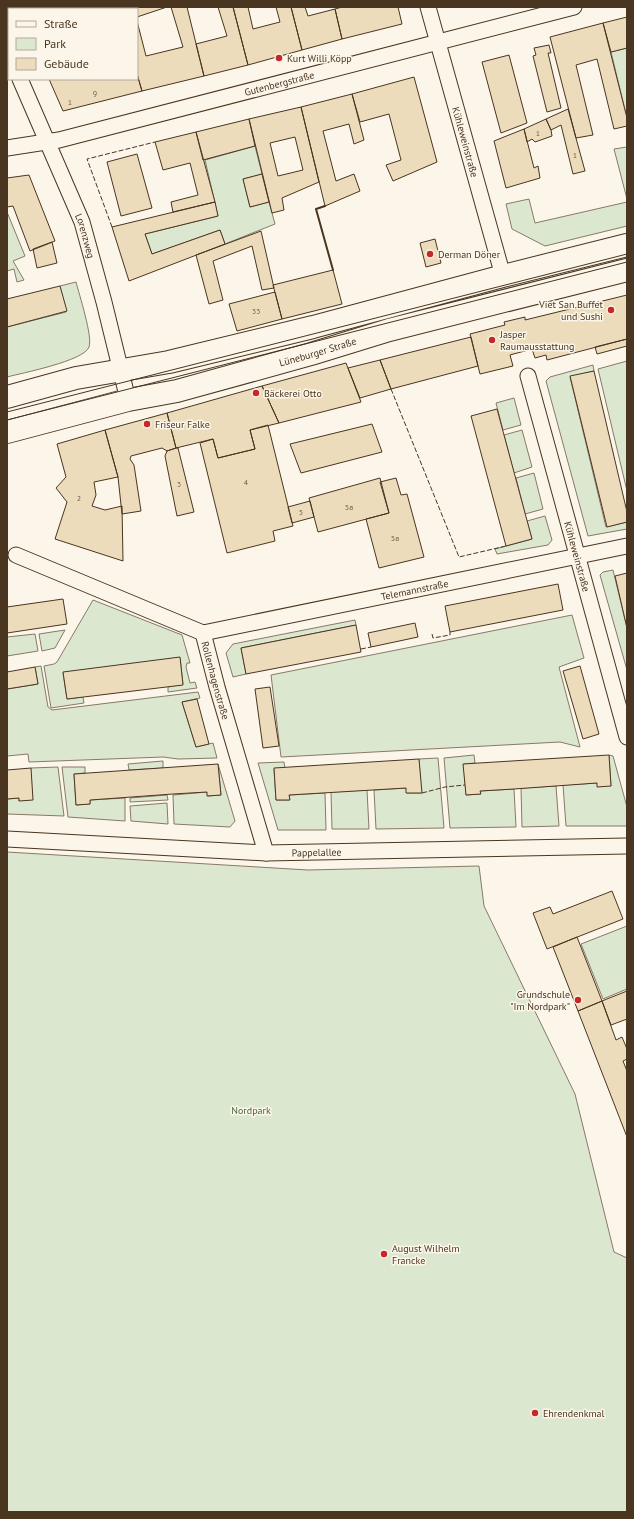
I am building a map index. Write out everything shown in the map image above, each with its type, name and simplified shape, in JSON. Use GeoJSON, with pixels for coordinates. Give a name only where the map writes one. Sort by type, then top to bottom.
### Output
{"type":"FeatureCollection","features":[{"type":"Feature","properties":{"kind":"main road"},"geometry":{"type":"LineString","coordinates":[[7,397],[76,378],[169,362],[313,327],[503,276],[627,245]]}},
{"type":"Feature","properties":{"kind":"main road","name":"Lüneburger Straße"},"geometry":{"type":"LineString","coordinates":[[7,432],[128,400],[177,391],[311,354],[389,330],[627,270]]}},
{"type":"Feature","properties":{"kind":"street","name":"Kühleweinstraße"},"geometry":{"type":"LineString","coordinates":[[428,7],[503,276]]}},
{"type":"Feature","properties":{"kind":"street","name":"Gutenbergstraße"},"geometry":{"type":"LineString","coordinates":[[7,148],[47,143],[574,7]]}},
{"type":"Feature","properties":{"kind":"street","name":"Lorenzweg"},"geometry":{"type":"LineString","coordinates":[[20,80],[82,222],[128,400]]}},
{"type":"Feature","properties":{"kind":"street","name":"Kühleweinstraße"},"geometry":{"type":"LineString","coordinates":[[528,376],[627,737]]}},
{"type":"Feature","properties":{"kind":"street","name":"Telemannstraße"},"geometry":{"type":"LineString","coordinates":[[203,633],[627,546]]}},
{"type":"Feature","properties":{"kind":"street","name":"Rollenhagenstraße"},"geometry":{"type":"LineString","coordinates":[[16,555],[203,633],[217,687],[266,853]]}},
{"type":"Feature","properties":{"kind":"street","name":"Pappelallee"},"geometry":{"type":"LineString","coordinates":[[7,839],[266,853],[627,846]]}},
{"type":"Feature","properties":{"kind":"green space"},"geometry":{"type":"Polygon","coordinates":[[[627,48],[627,118],[611,52],[627,48]]]}},
{"type":"Feature","properties":{"kind":"green space"},"geometry":{"type":"Polygon","coordinates":[[[255,146],[262,174],[243,179],[250,207],[269,202],[275,224],[225,244],[220,230],[152,254],[145,234],[218,216],[205,160],[255,146]]]}},
{"type":"Feature","properties":{"kind":"green space"},"geometry":{"type":"Polygon","coordinates":[[[627,147],[627,199],[614,149],[627,147]]]}},
{"type":"Feature","properties":{"kind":"green space"},"geometry":{"type":"Polygon","coordinates":[[[529,199],[535,223],[627,202],[627,226],[545,246],[512,229],[506,204],[529,199]]]}},
{"type":"Feature","properties":{"kind":"green space"},"geometry":{"type":"Polygon","coordinates":[[[7,212],[25,256],[13,261],[24,280],[17,282],[14,269],[7,271],[7,212]]]}},
{"type":"Feature","properties":{"kind":"green space"},"geometry":{"type":"Polygon","coordinates":[[[76,282],[89,334],[89,347],[85,352],[65,362],[7,377],[7,327],[66,312],[60,286],[76,282]]]}},
{"type":"Feature","properties":{"kind":"green space"},"geometry":{"type":"Polygon","coordinates":[[[627,361],[627,491],[598,369],[627,361]]]}},
{"type":"Feature","properties":{"kind":"green space"},"geometry":{"type":"Polygon","coordinates":[[[593,365],[594,371],[570,377],[606,527],[627,522],[627,529],[588,536],[546,381],[550,377],[593,365]]]}},
{"type":"Feature","properties":{"kind":"green space"},"geometry":{"type":"Polygon","coordinates":[[[514,398],[521,425],[503,430],[496,403],[514,398]]]}},
{"type":"Feature","properties":{"kind":"green space"},"geometry":{"type":"Polygon","coordinates":[[[522,430],[532,467],[514,473],[504,435],[522,430]]]}},
{"type":"Feature","properties":{"kind":"green space"},"geometry":{"type":"Polygon","coordinates":[[[534,473],[543,509],[525,514],[516,478],[534,473]]]}},
{"type":"Feature","properties":{"kind":"green space"},"geometry":{"type":"Polygon","coordinates":[[[545,516],[552,540],[548,545],[497,554],[495,549],[532,539],[527,521],[545,516]]]}},
{"type":"Feature","properties":{"kind":"green space"},"geometry":{"type":"Polygon","coordinates":[[[613,570],[627,628],[627,670],[600,575],[603,572],[613,570]]]}},
{"type":"Feature","properties":{"kind":"green space"},"geometry":{"type":"Polygon","coordinates":[[[93,600],[182,635],[190,663],[187,663],[186,667],[190,683],[195,682],[197,688],[168,692],[168,687],[183,684],[180,658],[63,673],[67,699],[83,697],[84,703],[51,708],[44,666],[57,662],[93,600]]]}},
{"type":"Feature","properties":{"kind":"green space"},"geometry":{"type":"Polygon","coordinates":[[[572,615],[584,658],[559,667],[580,747],[560,742],[281,757],[271,675],[572,615]]]}},
{"type":"Feature","properties":{"kind":"green space"},"geometry":{"type":"Polygon","coordinates":[[[355,620],[356,625],[241,648],[246,674],[233,677],[226,653],[233,644],[355,620]]]}},
{"type":"Feature","properties":{"kind":"green space"},"geometry":{"type":"Polygon","coordinates":[[[65,630],[55,648],[42,651],[39,634],[65,630]]]}},
{"type":"Feature","properties":{"kind":"green space"},"geometry":{"type":"Polygon","coordinates":[[[35,634],[38,651],[7,656],[7,637],[35,634]]]}},
{"type":"Feature","properties":{"kind":"green space"},"geometry":{"type":"Polygon","coordinates":[[[41,666],[48,707],[52,710],[198,692],[200,698],[182,702],[196,747],[213,743],[217,758],[178,759],[163,757],[29,762],[28,754],[7,756],[7,689],[38,684],[35,667],[41,666]]]}},
{"type":"Feature","properties":{"kind":"green space"},"geometry":{"type":"Polygon","coordinates":[[[474,755],[475,763],[464,764],[466,795],[480,794],[480,791],[514,789],[516,827],[450,828],[444,758],[474,755]]]}},
{"type":"Feature","properties":{"kind":"green space"},"geometry":{"type":"Polygon","coordinates":[[[609,755],[613,756],[627,807],[627,826],[566,826],[563,785],[597,783],[611,786],[609,755]]]}},
{"type":"Feature","properties":{"kind":"green space"},"geometry":{"type":"Polygon","coordinates":[[[438,758],[444,828],[376,829],[374,790],[406,788],[407,793],[421,793],[419,759],[438,758]]]}},
{"type":"Feature","properties":{"kind":"green space"},"geometry":{"type":"Polygon","coordinates":[[[163,761],[163,768],[129,770],[128,764],[163,761]]]}},
{"type":"Feature","properties":{"kind":"green space"},"geometry":{"type":"Polygon","coordinates":[[[284,762],[285,768],[274,769],[276,800],[289,800],[289,795],[325,793],[326,830],[278,830],[258,763],[284,762]]]}},
{"type":"Feature","properties":{"kind":"green space"},"geometry":{"type":"Polygon","coordinates":[[[218,764],[235,821],[230,827],[174,824],[173,795],[207,792],[208,796],[221,795],[218,764]]]}},
{"type":"Feature","properties":{"kind":"green space"},"geometry":{"type":"Polygon","coordinates":[[[58,767],[64,816],[7,814],[7,799],[19,798],[19,801],[31,768],[58,767]]]}},
{"type":"Feature","properties":{"kind":"green space"},"geometry":{"type":"Polygon","coordinates":[[[62,767],[85,767],[85,773],[74,774],[76,805],[90,804],[90,800],[125,798],[125,821],[68,817],[62,767]]]}},
{"type":"Feature","properties":{"kind":"green space"},"geometry":{"type":"Polygon","coordinates":[[[556,786],[559,826],[522,827],[521,788],[556,786]]]}},
{"type":"Feature","properties":{"kind":"green space"},"geometry":{"type":"Polygon","coordinates":[[[367,790],[369,829],[332,829],[331,792],[367,790]]]}},
{"type":"Feature","properties":{"kind":"green space"},"geometry":{"type":"Polygon","coordinates":[[[167,795],[168,800],[130,802],[130,798],[167,795]]]}},
{"type":"Feature","properties":{"kind":"green space"},"geometry":{"type":"Polygon","coordinates":[[[167,803],[168,824],[131,821],[130,806],[167,803]]]}},
{"type":"Feature","properties":{"kind":"green space","name":"Nordpark"},"geometry":{"type":"Polygon","coordinates":[[[7,852],[308,870],[479,866],[484,906],[575,1094],[614,1252],[627,1258],[627,1512],[7,1512],[7,852]]]}},
{"type":"Feature","properties":{"kind":"green space"},"geometry":{"type":"Polygon","coordinates":[[[627,926],[627,989],[603,999],[581,944],[627,926]]]}},
{"type":"Feature","properties":{"kind":"building"},"geometry":{"type":"Polygon","coordinates":[[[95,7],[116,8],[96,8],[95,7]]]}},
{"type":"Feature","properties":{"kind":"building"},"geometry":{"type":"Polygon","coordinates":[[[167,7],[138,17],[138,8],[120,8],[167,7]]]}},
{"type":"Feature","properties":{"kind":"building"},"geometry":{"type":"Polygon","coordinates":[[[171,7],[187,7],[204,76],[142,91],[138,77],[138,25],[146,56],[183,47],[171,7]]]}},
{"type":"Feature","properties":{"kind":"building"},"geometry":{"type":"Polygon","coordinates":[[[218,7],[233,7],[248,65],[204,76],[196,44],[227,36],[218,7]]]}},
{"type":"Feature","properties":{"kind":"building"},"geometry":{"type":"Polygon","coordinates":[[[233,7],[248,7],[253,29],[280,22],[276,7],[291,7],[302,50],[248,65],[233,7]]]}},
{"type":"Feature","properties":{"kind":"building"},"geometry":{"type":"Polygon","coordinates":[[[291,7],[305,7],[308,16],[335,9],[342,39],[302,50],[291,7]]]}},
{"type":"Feature","properties":{"kind":"building"},"geometry":{"type":"Polygon","coordinates":[[[342,7],[398,7],[402,24],[342,39],[335,9],[342,7]]]}},
{"type":"Feature","properties":{"kind":"building"},"geometry":{"type":"Polygon","coordinates":[[[627,17],[627,48],[611,52],[603,23],[627,17]]]}},
{"type":"Feature","properties":{"kind":"building"},"geometry":{"type":"Polygon","coordinates":[[[603,23],[627,118],[627,126],[614,129],[597,59],[576,65],[593,135],[576,138],[550,37],[603,23]]]}},
{"type":"Feature","properties":{"kind":"building"},"geometry":{"type":"Polygon","coordinates":[[[549,45],[551,53],[548,53],[561,108],[547,112],[533,56],[536,55],[534,48],[549,45]]]}},
{"type":"Feature","properties":{"kind":"building"},"geometry":{"type":"Polygon","coordinates":[[[509,55],[527,123],[501,133],[482,62],[509,55]]]}},
{"type":"Feature","properties":{"kind":"building"},"geometry":{"type":"Polygon","coordinates":[[[138,77],[142,91],[63,111],[49,80],[138,80],[138,77]]]}},
{"type":"Feature","properties":{"kind":"building"},"geometry":{"type":"Polygon","coordinates":[[[414,77],[437,162],[393,181],[386,165],[401,160],[389,114],[360,122],[352,94],[414,77]]]}},
{"type":"Feature","properties":{"kind":"building"},"geometry":{"type":"Polygon","coordinates":[[[352,94],[364,140],[354,144],[349,124],[323,131],[336,181],[354,174],[360,191],[325,206],[301,107],[352,94]]]}},
{"type":"Feature","properties":{"kind":"building"},"geometry":{"type":"Polygon","coordinates":[[[301,107],[319,182],[282,198],[284,210],[272,213],[249,119],[301,107]],[[295,137],[270,143],[278,176],[303,170],[295,137]]]}},
{"type":"Feature","properties":{"kind":"building"},"geometry":{"type":"Polygon","coordinates":[[[568,109],[585,171],[573,174],[561,125],[551,130],[546,119],[568,109]]]}},
{"type":"Feature","properties":{"kind":"building"},"geometry":{"type":"Polygon","coordinates":[[[249,119],[255,146],[203,160],[196,132],[249,119]]]}},
{"type":"Feature","properties":{"kind":"building"},"geometry":{"type":"Polygon","coordinates":[[[546,119],[552,136],[535,142],[532,139],[527,142],[524,129],[546,119]]]}},
{"type":"Feature","properties":{"kind":"building"},"geometry":{"type":"Polygon","coordinates":[[[524,129],[534,168],[538,166],[540,178],[506,188],[494,141],[524,129]]]}},
{"type":"Feature","properties":{"kind":"building"},"geometry":{"type":"Polygon","coordinates":[[[196,132],[215,202],[173,212],[171,202],[198,195],[190,163],[163,170],[155,142],[196,132]]]}},
{"type":"Feature","properties":{"kind":"building"},"geometry":{"type":"Polygon","coordinates":[[[137,154],[152,208],[121,216],[107,162],[137,154]]]}},
{"type":"Feature","properties":{"kind":"building"},"geometry":{"type":"Polygon","coordinates":[[[262,174],[269,202],[250,207],[243,179],[262,174]]]}},
{"type":"Feature","properties":{"kind":"building"},"geometry":{"type":"Polygon","coordinates":[[[29,175],[55,241],[30,251],[13,206],[7,207],[7,178],[29,175]]]}},
{"type":"Feature","properties":{"kind":"building"},"geometry":{"type":"Polygon","coordinates":[[[215,202],[218,216],[145,234],[152,254],[220,230],[225,244],[129,281],[112,227],[215,202]]]}},
{"type":"Feature","properties":{"kind":"building"},"geometry":{"type":"Polygon","coordinates":[[[261,231],[274,288],[262,290],[252,246],[213,261],[223,300],[209,304],[196,255],[261,231]]]}},
{"type":"Feature","properties":{"kind":"building"},"geometry":{"type":"Polygon","coordinates":[[[435,239],[441,263],[426,267],[420,243],[435,239]]]}},
{"type":"Feature","properties":{"kind":"building"},"geometry":{"type":"Polygon","coordinates":[[[52,242],[57,263],[37,268],[33,249],[52,242]]]}},
{"type":"Feature","properties":{"kind":"building"},"geometry":{"type":"Polygon","coordinates":[[[333,270],[342,304],[282,319],[273,285],[333,270]]]}},
{"type":"Feature","properties":{"kind":"building"},"geometry":{"type":"Polygon","coordinates":[[[60,286],[67,311],[7,327],[7,299],[60,286]]]}},
{"type":"Feature","properties":{"kind":"building"},"geometry":{"type":"Polygon","coordinates":[[[275,292],[282,319],[237,331],[229,304],[275,292]]]}},
{"type":"Feature","properties":{"kind":"building"},"geometry":{"type":"Polygon","coordinates":[[[627,295],[627,339],[547,360],[546,355],[535,358],[532,349],[510,355],[513,366],[480,374],[470,334],[505,325],[504,322],[525,317],[525,320],[627,295]]]}},
{"type":"Feature","properties":{"kind":"building"},"geometry":{"type":"Polygon","coordinates":[[[471,337],[478,366],[391,389],[380,360],[471,337]]]}},
{"type":"Feature","properties":{"kind":"building"},"geometry":{"type":"Polygon","coordinates":[[[627,339],[627,346],[597,354],[595,347],[627,339]]]}},
{"type":"Feature","properties":{"kind":"building"},"geometry":{"type":"Polygon","coordinates":[[[380,360],[391,389],[360,398],[348,368],[380,360]]]}},
{"type":"Feature","properties":{"kind":"building"},"geometry":{"type":"Polygon","coordinates":[[[346,363],[361,402],[279,423],[262,386],[346,363]]]}},
{"type":"Feature","properties":{"kind":"building"},"geometry":{"type":"Polygon","coordinates":[[[594,371],[627,512],[627,522],[607,527],[570,376],[594,371]]]}},
{"type":"Feature","properties":{"kind":"building"},"geometry":{"type":"Polygon","coordinates":[[[262,386],[279,423],[250,430],[255,449],[218,458],[213,439],[176,448],[167,413],[262,386]]]}},
{"type":"Feature","properties":{"kind":"building"},"geometry":{"type":"Polygon","coordinates":[[[497,409],[532,539],[506,546],[471,416],[497,409]]]}},
{"type":"Feature","properties":{"kind":"building"},"geometry":{"type":"Polygon","coordinates":[[[167,413],[176,448],[167,451],[162,448],[131,456],[130,459],[134,465],[141,511],[122,514],[118,477],[105,430],[167,413]]]}},
{"type":"Feature","properties":{"kind":"building"},"geometry":{"type":"Polygon","coordinates":[[[372,424],[382,452],[301,473],[290,444],[372,424]]]}},
{"type":"Feature","properties":{"kind":"building"},"geometry":{"type":"Polygon","coordinates":[[[268,425],[293,526],[273,531],[275,541],[227,553],[200,443],[213,439],[218,458],[255,449],[250,430],[268,425]]]}},
{"type":"Feature","properties":{"kind":"building"},"geometry":{"type":"Polygon","coordinates":[[[105,430],[118,477],[94,482],[96,495],[92,506],[105,510],[122,506],[123,561],[55,539],[67,502],[56,488],[66,477],[57,444],[105,430]]]}},
{"type":"Feature","properties":{"kind":"building"},"geometry":{"type":"Polygon","coordinates":[[[178,448],[194,512],[177,516],[165,456],[167,451],[178,448]]]}},
{"type":"Feature","properties":{"kind":"building"},"geometry":{"type":"Polygon","coordinates":[[[380,478],[389,513],[318,532],[309,498],[380,478]]]}},
{"type":"Feature","properties":{"kind":"building"},"geometry":{"type":"Polygon","coordinates":[[[396,478],[401,495],[407,494],[424,557],[379,568],[366,519],[389,513],[380,482],[396,478]]]}},
{"type":"Feature","properties":{"kind":"building"},"geometry":{"type":"Polygon","coordinates":[[[310,501],[314,517],[292,523],[288,507],[310,501]]]}},
{"type":"Feature","properties":{"kind":"building"},"geometry":{"type":"Polygon","coordinates":[[[627,573],[627,628],[615,576],[627,573]]]}},
{"type":"Feature","properties":{"kind":"building"},"geometry":{"type":"Polygon","coordinates":[[[558,584],[563,610],[450,632],[445,606],[558,584]]]}},
{"type":"Feature","properties":{"kind":"building"},"geometry":{"type":"Polygon","coordinates":[[[63,599],[67,624],[7,633],[7,607],[63,599]]]}},
{"type":"Feature","properties":{"kind":"building"},"geometry":{"type":"Polygon","coordinates":[[[415,623],[418,637],[371,647],[368,633],[415,623]]]}},
{"type":"Feature","properties":{"kind":"building"},"geometry":{"type":"Polygon","coordinates":[[[356,625],[361,652],[246,674],[241,648],[356,625]]]}},
{"type":"Feature","properties":{"kind":"building"},"geometry":{"type":"Polygon","coordinates":[[[180,657],[183,685],[67,699],[63,672],[180,657]]]}},
{"type":"Feature","properties":{"kind":"building"},"geometry":{"type":"Polygon","coordinates":[[[580,666],[599,734],[583,739],[563,671],[580,666]]]}},
{"type":"Feature","properties":{"kind":"building"},"geometry":{"type":"Polygon","coordinates":[[[35,667],[38,684],[7,689],[7,672],[35,667]]]}},
{"type":"Feature","properties":{"kind":"building"},"geometry":{"type":"Polygon","coordinates":[[[270,687],[279,746],[263,748],[255,689],[270,687]]]}},
{"type":"Feature","properties":{"kind":"building"},"geometry":{"type":"Polygon","coordinates":[[[197,699],[209,744],[196,747],[182,702],[197,699]]]}},
{"type":"Feature","properties":{"kind":"building"},"geometry":{"type":"Polygon","coordinates":[[[609,755],[611,786],[597,787],[597,783],[480,791],[481,794],[466,795],[463,764],[609,755]]]}},
{"type":"Feature","properties":{"kind":"building"},"geometry":{"type":"Polygon","coordinates":[[[419,759],[422,793],[406,793],[406,788],[289,795],[290,800],[276,800],[274,768],[419,759]]]}},
{"type":"Feature","properties":{"kind":"building"},"geometry":{"type":"Polygon","coordinates":[[[218,764],[221,795],[207,796],[207,792],[173,794],[90,800],[90,804],[76,805],[74,774],[218,764]]]}},
{"type":"Feature","properties":{"kind":"building"},"geometry":{"type":"Polygon","coordinates":[[[31,768],[33,800],[19,801],[19,798],[7,799],[7,770],[31,768]]]}},
{"type":"Feature","properties":{"kind":"building"},"geometry":{"type":"Polygon","coordinates":[[[612,891],[623,919],[547,949],[533,913],[550,907],[553,914],[612,891]]]}},
{"type":"Feature","properties":{"kind":"building"},"geometry":{"type":"Polygon","coordinates":[[[577,937],[602,1001],[578,1011],[553,947],[577,937]]]}},
{"type":"Feature","properties":{"kind":"building"},"geometry":{"type":"Polygon","coordinates":[[[627,991],[627,1019],[611,1025],[602,1001],[627,991]]]}},
{"type":"Feature","properties":{"kind":"building"},"geometry":{"type":"Polygon","coordinates":[[[602,1001],[616,1040],[622,1037],[627,1049],[627,1059],[623,1061],[627,1071],[627,1137],[578,1011],[602,1001]]]}},
{"type":"Feature","properties":{"kind":"tram line"},"geometry":{"type":"LineString","coordinates":[[7,412],[627,254]]}},
{"type":"Feature","properties":{"kind":"tram line"},"geometry":{"type":"LineString","coordinates":[[7,420],[627,262]]}},
{"type":"Feature","properties":{"kind":"fence"},"geometry":{"type":"LineString","coordinates":[[112,227],[87,159],[155,142]]}},
{"type":"Feature","properties":{"kind":"fence"},"geometry":{"type":"LineString","coordinates":[[391,389],[459,557],[506,546]]}},
{"type":"Feature","properties":{"kind":"fence"},"geometry":{"type":"LineString","coordinates":[[432,634],[433,638],[450,635],[450,632]]}},
{"type":"Feature","properties":{"kind":"fence"},"geometry":{"type":"LineString","coordinates":[[361,649],[371,647]]}},
{"type":"Feature","properties":{"kind":"fence"},"geometry":{"type":"LineString","coordinates":[[422,793],[445,787],[465,785]]}},
{"type":"Feature","properties":{"kind":"wall"},"geometry":{"type":"LineString","coordinates":[[325,206],[316,209],[333,270]]}},
{"type":"Feature","properties":{"kind":"place","name":"Kurt Willi Köpp"},"geometry":{"type":"Point","coordinates":[279,58]}},
{"type":"Feature","properties":{"kind":"place","name":"Derman Döner"},"geometry":{"type":"Point","coordinates":[430,254]}},
{"type":"Feature","properties":{"kind":"place","name":"Viet San Buffet und Sushi"},"geometry":{"type":"Point","coordinates":[611,310]}},
{"type":"Feature","properties":{"kind":"place","name":"Jasper Raumausstattung"},"geometry":{"type":"Point","coordinates":[492,340]}},
{"type":"Feature","properties":{"kind":"place","name":"Bäckerei Otto"},"geometry":{"type":"Point","coordinates":[256,393]}},
{"type":"Feature","properties":{"kind":"place","name":"Friseur Falke"},"geometry":{"type":"Point","coordinates":[147,424]}},
{"type":"Feature","properties":{"kind":"place","name":"Grundschule \"Im Nordpark\""},"geometry":{"type":"Point","coordinates":[578,1000]}},
{"type":"Feature","properties":{"kind":"place","name":"August Wilhelm Francke"},"geometry":{"type":"Point","coordinates":[384,1254]}},
{"type":"Feature","properties":{"kind":"place","name":"Ehrendenkmal"},"geometry":{"type":"Point","coordinates":[535,1413]}}]}
